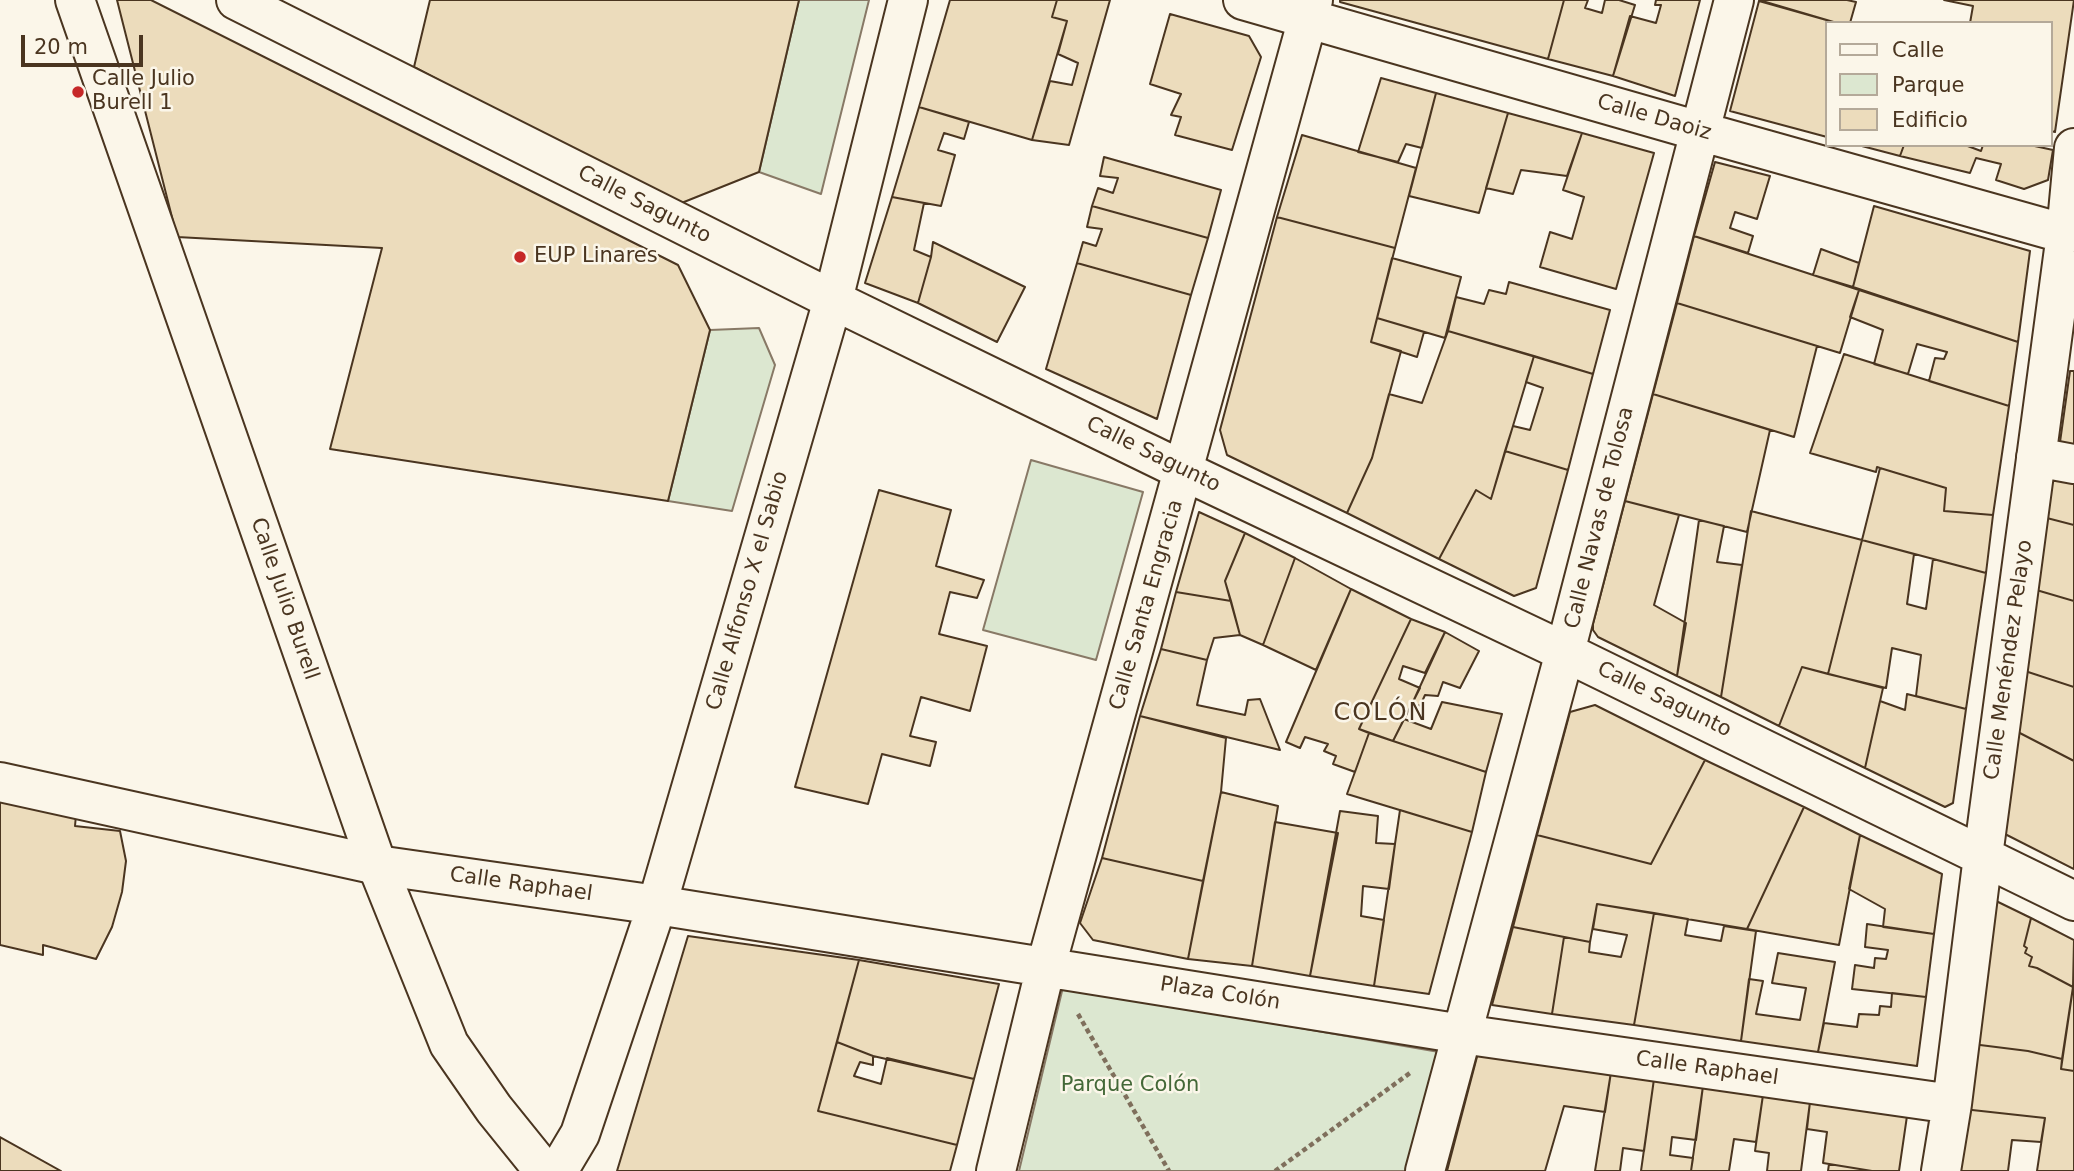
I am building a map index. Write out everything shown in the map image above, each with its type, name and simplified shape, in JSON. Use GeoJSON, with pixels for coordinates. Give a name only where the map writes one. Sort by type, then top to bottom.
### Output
{"type":"FeatureCollection","features":[{"type":"Feature","properties":{"kind":"street","name":"Calle Julio Burell"},"geometry":{"type":"LineString","coordinates":[[75,0],[377,865],[449,1044],[494,1110],[544,1171]]}},
{"type":"Feature","properties":{"kind":"street","name":"Calle Sagunto"},"geometry":{"type":"LineString","coordinates":[[236,0],[833,300],[1565,652],[2074,901]]}},
{"type":"Feature","properties":{"kind":"street","name":"Calle Alfonso X el Sabio"},"geometry":{"type":"LineString","coordinates":[[558,1171],[580,1135],[657,905],[833,300],[908,0]]}},
{"type":"Feature","properties":{"kind":"street","name":"Calle Daoiz"},"geometry":{"type":"LineString","coordinates":[[1243,0],[1311,9],[1699,131],[2066,234]]}},
{"type":"Feature","properties":{"kind":"street","name":"Calle Navas de Tolosa"},"geometry":{"type":"LineString","coordinates":[[1462,1034],[1565,652],[1734,0]]}},
{"type":"Feature","properties":{"kind":"street","name":"Calle Santa Engracia"},"geometry":{"type":"LineString","coordinates":[[1046,966],[1311,9]]}},
{"type":"Feature","properties":{"kind":"street","name":"Calle Menéndez Pelayo"},"geometry":{"type":"LineString","coordinates":[[1941,1171],[2066,234],[2074,148]]}},
{"type":"Feature","properties":{"kind":"street"},"geometry":{"type":"LineString","coordinates":[[2036,457],[2074,464]]}},
{"type":"Feature","properties":{"kind":"street","name":"Calle Raphael"},"geometry":{"type":"LineString","coordinates":[[0,782],[377,865],[657,905],[1046,966]]}},
{"type":"Feature","properties":{"kind":"street"},"geometry":{"type":"LineString","coordinates":[[996,1171],[1046,966]]}},
{"type":"Feature","properties":{"kind":"street","name":"Plaza Colón"},"geometry":{"type":"LineString","coordinates":[[1046,966],[1462,1034]]}},
{"type":"Feature","properties":{"kind":"street","name":"Calle Raphael"},"geometry":{"type":"LineString","coordinates":[[1462,1034],[1952,1104]]}},
{"type":"Feature","properties":{"kind":"street"},"geometry":{"type":"LineString","coordinates":[[1425,1171],[1462,1034]]}},
{"type":"Feature","properties":{"kind":"path"},"geometry":{"type":"LineString","coordinates":[[1076,1010],[1169,1171]]}},
{"type":"Feature","properties":{"kind":"path"},"geometry":{"type":"LineString","coordinates":[[1275,1171],[1417,1068]]}},
{"type":"Feature","properties":{"kind":"green space"},"geometry":{"type":"Polygon","coordinates":[[[799,0],[869,0],[821,194],[759,172],[799,0]]]}},
{"type":"Feature","properties":{"kind":"green space"},"geometry":{"type":"Polygon","coordinates":[[[759,328],[775,365],[732,511],[668,501],[710,330],[759,328]]]}},
{"type":"Feature","properties":{"kind":"green space"},"geometry":{"type":"Polygon","coordinates":[[[1031,460],[1143,492],[1096,660],[983,630],[1031,460]]]}},
{"type":"Feature","properties":{"kind":"green space","name":"Parque Colón"},"geometry":{"type":"Polygon","coordinates":[[[1063,987],[1439,1052],[1407,1171],[1019,1171],[1063,987]]]}},
{"type":"Feature","properties":{"kind":"building","name":"EUP Linares"},"geometry":{"type":"Polygon","coordinates":[[[117,0],[151,0],[678,265],[710,330],[668,501],[330,449],[382,248],[177,237],[117,0]]]}},
{"type":"Feature","properties":{"kind":"building","name":"EUP Linares"},"geometry":{"type":"Polygon","coordinates":[[[430,0],[799,0],[759,172],[674,206],[414,67],[430,0]]]}},
{"type":"Feature","properties":{"kind":"building"},"geometry":{"type":"Polygon","coordinates":[[[950,0],[1057,0],[1052,17],[1067,21],[1032,140],[919,107],[950,0]]]}},
{"type":"Feature","properties":{"kind":"building"},"geometry":{"type":"Polygon","coordinates":[[[1057,0],[1110,0],[1069,145],[1032,140],[1050,81],[1072,85],[1078,63],[1058,54],[1067,21],[1052,17],[1057,0]]]}},
{"type":"Feature","properties":{"kind":"building"},"geometry":{"type":"Polygon","coordinates":[[[1340,0],[1564,0],[1548,59],[1340,0]]]}},
{"type":"Feature","properties":{"kind":"building"},"geometry":{"type":"Polygon","coordinates":[[[1564,0],[1588,0],[1585,8],[1602,13],[1605,0],[1619,0],[1635,5],[1613,76],[1548,59],[1564,0]]]}},
{"type":"Feature","properties":{"kind":"building"},"geometry":{"type":"Polygon","coordinates":[[[1656,0],[1700,0],[1675,96],[1613,76],[1630,16],[1656,23],[1661,5],[1655,5],[1656,0]]]}},
{"type":"Feature","properties":{"kind":"building"},"geometry":{"type":"Polygon","coordinates":[[[1759,0],[1856,2],[1851,21],[1830,21],[1759,0]]]}},
{"type":"Feature","properties":{"kind":"building"},"geometry":{"type":"Polygon","coordinates":[[[1944,0],[2074,0],[2055,132],[2053,21],[1970,21],[1973,6],[1944,0]]]}},
{"type":"Feature","properties":{"kind":"building"},"geometry":{"type":"Polygon","coordinates":[[[1759,1],[1830,21],[1826,21],[1826,137],[1730,111],[1759,1]]]}},
{"type":"Feature","properties":{"kind":"building"},"geometry":{"type":"Polygon","coordinates":[[[1170,14],[1249,36],[1261,57],[1232,150],[1175,135],[1181,117],[1171,115],[1181,94],[1150,84],[1170,14]]]}},
{"type":"Feature","properties":{"kind":"building"},"geometry":{"type":"Polygon","coordinates":[[[1381,78],[1436,93],[1422,148],[1406,144],[1398,162],[1358,152],[1381,78]]]}},
{"type":"Feature","properties":{"kind":"building"},"geometry":{"type":"Polygon","coordinates":[[[1436,93],[1508,113],[1479,213],[1409,196],[1436,93]]]}},
{"type":"Feature","properties":{"kind":"building"},"geometry":{"type":"Polygon","coordinates":[[[919,107],[969,122],[964,139],[944,133],[938,150],[955,155],[941,206],[892,197],[919,107]]]}},
{"type":"Feature","properties":{"kind":"building"},"geometry":{"type":"Polygon","coordinates":[[[1508,113],[1582,133],[1567,176],[1521,170],[1513,194],[1486,188],[1508,113]]]}},
{"type":"Feature","properties":{"kind":"building"},"geometry":{"type":"Polygon","coordinates":[[[1582,133],[1654,153],[1616,289],[1540,267],[1550,232],[1572,239],[1584,197],[1563,190],[1582,133]]]}},
{"type":"Feature","properties":{"kind":"building"},"geometry":{"type":"Polygon","coordinates":[[[1302,135],[1416,168],[1395,248],[1277,217],[1302,135]]]}},
{"type":"Feature","properties":{"kind":"building"},"geometry":{"type":"Polygon","coordinates":[[[1866,147],[1903,147],[1900,156],[1866,147]]]}},
{"type":"Feature","properties":{"kind":"building"},"geometry":{"type":"Polygon","coordinates":[[[1903,147],[1970,147],[1981,151],[1982,147],[2039,147],[2053,150],[2048,180],[2024,189],[1996,180],[2001,164],[1976,158],[1970,173],[1900,156],[1903,147]]]}},
{"type":"Feature","properties":{"kind":"building"},"geometry":{"type":"Polygon","coordinates":[[[1104,157],[1221,190],[1208,238],[1092,206],[1098,188],[1113,193],[1118,178],[1100,176],[1104,157]]]}},
{"type":"Feature","properties":{"kind":"building"},"geometry":{"type":"Polygon","coordinates":[[[1715,162],[1770,176],[1757,219],[1735,212],[1730,228],[1753,236],[1748,253],[1694,236],[1715,162]]]}},
{"type":"Feature","properties":{"kind":"building"},"geometry":{"type":"Polygon","coordinates":[[[892,197],[924,203],[914,250],[931,257],[918,303],[865,283],[892,197]]]}},
{"type":"Feature","properties":{"kind":"building"},"geometry":{"type":"Polygon","coordinates":[[[1092,206],[1208,238],[1191,295],[1077,263],[1083,242],[1096,246],[1102,229],[1087,227],[1092,206]]]}},
{"type":"Feature","properties":{"kind":"building"},"geometry":{"type":"Polygon","coordinates":[[[1874,206],[2030,251],[2018,342],[1853,287],[1874,206]]]}},
{"type":"Feature","properties":{"kind":"building"},"geometry":{"type":"Polygon","coordinates":[[[1277,217],[1395,248],[1371,342],[1401,351],[1372,458],[1347,513],[1227,455],[1220,430],[1277,217]]]}},
{"type":"Feature","properties":{"kind":"building"},"geometry":{"type":"Polygon","coordinates":[[[1694,236],[1859,290],[1840,353],[1677,303],[1694,236]]]}},
{"type":"Feature","properties":{"kind":"building"},"geometry":{"type":"Polygon","coordinates":[[[933,242],[1025,287],[997,342],[918,303],[933,242]]]}},
{"type":"Feature","properties":{"kind":"building"},"geometry":{"type":"Polygon","coordinates":[[[1821,249],[1859,263],[1853,287],[1813,275],[1821,249]]]}},
{"type":"Feature","properties":{"kind":"building"},"geometry":{"type":"Polygon","coordinates":[[[1392,258],[1461,277],[1445,338],[1377,318],[1392,258]]]}},
{"type":"Feature","properties":{"kind":"building"},"geometry":{"type":"Polygon","coordinates":[[[1077,263],[1191,295],[1157,419],[1046,369],[1077,263]]]}},
{"type":"Feature","properties":{"kind":"building"},"geometry":{"type":"Polygon","coordinates":[[[1509,282],[1610,310],[1593,374],[1448,331],[1456,297],[1484,304],[1489,290],[1506,294],[1509,282]]]}},
{"type":"Feature","properties":{"kind":"building"},"geometry":{"type":"Polygon","coordinates":[[[1859,290],[2018,342],[2009,406],[1929,381],[1935,358],[1944,359],[1947,352],[1917,344],[1908,374],[1874,364],[1883,330],[1850,317],[1859,290]]]}},
{"type":"Feature","properties":{"kind":"building"},"geometry":{"type":"Polygon","coordinates":[[[1677,303],[1817,346],[1794,437],[1653,394],[1677,303]]]}},
{"type":"Feature","properties":{"kind":"building"},"geometry":{"type":"Polygon","coordinates":[[[1377,318],[1424,332],[1417,357],[1371,342],[1377,318]]]}},
{"type":"Feature","properties":{"kind":"building"},"geometry":{"type":"Polygon","coordinates":[[[1448,331],[1534,356],[1491,499],[1476,490],[1439,559],[1347,513],[1372,458],[1389,394],[1422,403],[1448,331]]]}},
{"type":"Feature","properties":{"kind":"building"},"geometry":{"type":"Polygon","coordinates":[[[1844,354],[2009,406],[1993,515],[1944,511],[1946,488],[1877,467],[1876,472],[1810,453],[1844,354]]]}},
{"type":"Feature","properties":{"kind":"building"},"geometry":{"type":"Polygon","coordinates":[[[1534,356],[1593,374],[1568,470],[1505,451],[1513,426],[1530,430],[1543,388],[1526,382],[1534,356]]]}},
{"type":"Feature","properties":{"kind":"building"},"geometry":{"type":"Polygon","coordinates":[[[2070,371],[2074,371],[2074,445],[2060,442],[2070,371]]]}},
{"type":"Feature","properties":{"kind":"building"},"geometry":{"type":"Polygon","coordinates":[[[1653,394],[1770,430],[1747,532],[1625,501],[1653,394]]]}},
{"type":"Feature","properties":{"kind":"building"},"geometry":{"type":"Polygon","coordinates":[[[1505,451],[1568,470],[1536,588],[1514,596],[1439,559],[1476,490],[1491,499],[1505,451]]]}},
{"type":"Feature","properties":{"kind":"building"},"geometry":{"type":"Polygon","coordinates":[[[1880,468],[1946,488],[1944,511],[1993,515],[1986,573],[1862,540],[1880,468]]]}},
{"type":"Feature","properties":{"kind":"building"},"geometry":{"type":"Polygon","coordinates":[[[2049,478],[2074,483],[2074,525],[2043,517],[2049,478]]]}},
{"type":"Feature","properties":{"kind":"building"},"geometry":{"type":"Polygon","coordinates":[[[879,490],[951,510],[936,566],[984,580],[977,598],[950,592],[939,634],[987,646],[970,711],[921,697],[910,736],[936,742],[930,766],[882,754],[868,804],[795,787],[879,490]]]}},
{"type":"Feature","properties":{"kind":"building"},"geometry":{"type":"Polygon","coordinates":[[[1625,501],[1679,515],[1654,605],[1686,623],[1677,676],[1598,637],[1593,630],[1625,501]]]}},
{"type":"Feature","properties":{"kind":"building"},"geometry":{"type":"Polygon","coordinates":[[[1751,511],[1862,540],[1828,674],[1802,667],[1779,726],[1721,697],[1751,511]]]}},
{"type":"Feature","properties":{"kind":"building"},"geometry":{"type":"Polygon","coordinates":[[[1199,512],[1245,533],[1225,581],[1231,601],[1176,592],[1199,512]]]}},
{"type":"Feature","properties":{"kind":"building"},"geometry":{"type":"Polygon","coordinates":[[[2043,517],[2074,525],[2074,601],[2033,589],[2043,517]]]}},
{"type":"Feature","properties":{"kind":"building"},"geometry":{"type":"Polygon","coordinates":[[[1699,520],[1724,526],[1717,562],[1742,565],[1721,697],[1677,676],[1699,520]]]}},
{"type":"Feature","properties":{"kind":"building"},"geometry":{"type":"Polygon","coordinates":[[[1245,533],[1295,558],[1263,645],[1240,635],[1225,581],[1245,533]]]}},
{"type":"Feature","properties":{"kind":"building"},"geometry":{"type":"Polygon","coordinates":[[[1862,540],[1914,554],[1907,604],[1926,609],[1933,559],[1986,573],[1966,709],[1916,696],[1921,655],[1892,648],[1886,688],[1828,674],[1862,540]]]}},
{"type":"Feature","properties":{"kind":"building"},"geometry":{"type":"Polygon","coordinates":[[[1295,558],[1351,589],[1316,670],[1263,645],[1295,558]]]}},
{"type":"Feature","properties":{"kind":"building"},"geometry":{"type":"Polygon","coordinates":[[[1351,589],[1411,619],[1359,729],[1369,733],[1355,772],[1333,764],[1336,756],[1324,751],[1328,744],[1305,737],[1300,748],[1286,742],[1351,589]]]}},
{"type":"Feature","properties":{"kind":"building"},"geometry":{"type":"Polygon","coordinates":[[[2033,589],[2074,601],[2074,687],[2022,670],[2033,589]]]}},
{"type":"Feature","properties":{"kind":"building"},"geometry":{"type":"Polygon","coordinates":[[[1176,592],[1231,601],[1240,635],[1214,638],[1207,660],[1161,649],[1176,592]]]}},
{"type":"Feature","properties":{"kind":"building"},"geometry":{"type":"Polygon","coordinates":[[[1411,619],[1445,632],[1425,673],[1403,666],[1399,679],[1420,688],[1393,741],[1359,729],[1411,619]]]}},
{"type":"Feature","properties":{"kind":"building"},"geometry":{"type":"Polygon","coordinates":[[[1445,632],[1479,651],[1460,688],[1443,682],[1438,696],[1425,695],[1420,706],[1412,704],[1445,632]]]}},
{"type":"Feature","properties":{"kind":"building"},"geometry":{"type":"Polygon","coordinates":[[[1161,649],[1207,660],[1197,705],[1245,715],[1248,700],[1260,699],[1280,750],[1140,716],[1161,649]]]}},
{"type":"Feature","properties":{"kind":"building"},"geometry":{"type":"Polygon","coordinates":[[[1802,667],[1883,688],[1865,768],[1779,726],[1802,667]]]}},
{"type":"Feature","properties":{"kind":"building"},"geometry":{"type":"Polygon","coordinates":[[[2022,670],[2074,687],[2074,761],[2014,730],[2022,670]]]}},
{"type":"Feature","properties":{"kind":"building"},"geometry":{"type":"Polygon","coordinates":[[[1907,694],[1966,709],[1953,803],[1945,807],[1865,768],[1880,701],[1905,710],[1907,694]]]}},
{"type":"Feature","properties":{"kind":"building"},"geometry":{"type":"Polygon","coordinates":[[[1442,702],[1502,714],[1486,772],[1393,741],[1404,719],[1431,729],[1442,702]]]}},
{"type":"Feature","properties":{"kind":"building"},"geometry":{"type":"Polygon","coordinates":[[[1595,705],[1705,760],[1651,864],[1537,835],[1570,712],[1595,705]]]}},
{"type":"Feature","properties":{"kind":"building"},"geometry":{"type":"Polygon","coordinates":[[[1140,716],[1226,738],[1221,792],[1203,881],[1102,858],[1140,716]]]}},
{"type":"Feature","properties":{"kind":"building"},"geometry":{"type":"Polygon","coordinates":[[[2014,730],[2074,761],[2074,869],[2001,832],[2014,730]]]}},
{"type":"Feature","properties":{"kind":"building"},"geometry":{"type":"Polygon","coordinates":[[[1369,733],[1486,772],[1472,832],[1347,794],[1369,733]]]}},
{"type":"Feature","properties":{"kind":"building"},"geometry":{"type":"Polygon","coordinates":[[[1705,760],[1804,807],[1747,929],[1597,904],[1590,942],[1513,927],[1537,835],[1651,864],[1705,760]]]}},
{"type":"Feature","properties":{"kind":"building"},"geometry":{"type":"Polygon","coordinates":[[[1221,792],[1278,806],[1252,966],[1188,959],[1221,792]]]}},
{"type":"Feature","properties":{"kind":"building"},"geometry":{"type":"Polygon","coordinates":[[[0,799],[76,815],[75,826],[120,831],[126,861],[122,892],[112,927],[96,959],[43,945],[43,955],[0,945],[0,799]]]}},
{"type":"Feature","properties":{"kind":"building"},"geometry":{"type":"Polygon","coordinates":[[[1804,807],[1860,835],[1839,945],[1747,929],[1804,807]]]}},
{"type":"Feature","properties":{"kind":"building"},"geometry":{"type":"Polygon","coordinates":[[[1400,810],[1472,832],[1429,994],[1374,986],[1400,810]]]}},
{"type":"Feature","properties":{"kind":"building"},"geometry":{"type":"Polygon","coordinates":[[[1340,811],[1378,816],[1376,843],[1395,844],[1389,889],[1363,886],[1361,916],[1384,920],[1374,986],[1310,976],[1340,811]]]}},
{"type":"Feature","properties":{"kind":"building"},"geometry":{"type":"Polygon","coordinates":[[[1275,822],[1338,833],[1310,976],[1252,966],[1275,822]]]}},
{"type":"Feature","properties":{"kind":"building"},"geometry":{"type":"Polygon","coordinates":[[[1860,835],[1942,874],[1934,934],[1883,927],[1885,909],[1849,889],[1860,835]]]}},
{"type":"Feature","properties":{"kind":"building"},"geometry":{"type":"Polygon","coordinates":[[[1102,858],[1203,881],[1188,959],[1093,940],[1080,923],[1102,858]]]}},
{"type":"Feature","properties":{"kind":"building"},"geometry":{"type":"Polygon","coordinates":[[[1992,899],[2031,918],[2024,946],[2027,948],[2025,953],[2032,957],[2029,966],[2073,987],[2062,1059],[2028,1051],[1972,1044],[1992,899]]]}},
{"type":"Feature","properties":{"kind":"building"},"geometry":{"type":"Polygon","coordinates":[[[1597,904],[1654,913],[1634,1025],[1552,1014],[1564,937],[1590,942],[1589,952],[1621,957],[1627,935],[1593,929],[1597,904]]]}},
{"type":"Feature","properties":{"kind":"building"},"geometry":{"type":"Polygon","coordinates":[[[1654,913],[1688,919],[1685,935],[1721,941],[1724,926],[1756,931],[1741,1041],[1634,1025],[1654,913]]]}},
{"type":"Feature","properties":{"kind":"building"},"geometry":{"type":"Polygon","coordinates":[[[2031,918],[2074,940],[2073,987],[2029,966],[2032,957],[2025,953],[2027,948],[2024,946],[2031,918]]]}},
{"type":"Feature","properties":{"kind":"building"},"geometry":{"type":"Polygon","coordinates":[[[1867,924],[1934,934],[1926,997],[1852,989],[1855,965],[1874,968],[1875,958],[1886,959],[1888,950],[1865,947],[1867,924]]]}},
{"type":"Feature","properties":{"kind":"building"},"geometry":{"type":"Polygon","coordinates":[[[1513,927],[1564,937],[1552,1014],[1492,1005],[1513,927]]]}},
{"type":"Feature","properties":{"kind":"building"},"geometry":{"type":"Polygon","coordinates":[[[688,936],[859,960],[818,1111],[957,1145],[950,1171],[617,1171],[688,936]]]}},
{"type":"Feature","properties":{"kind":"building"},"geometry":{"type":"Polygon","coordinates":[[[1778,953],[1835,962],[1818,1052],[1741,1041],[1749,979],[1763,981],[1756,1014],[1800,1020],[1806,988],[1772,983],[1778,953]]]}},
{"type":"Feature","properties":{"kind":"building"},"geometry":{"type":"Polygon","coordinates":[[[859,960],[999,984],[974,1079],[873,1056],[837,1042],[859,960]]]}},
{"type":"Feature","properties":{"kind":"building"},"geometry":{"type":"Polygon","coordinates":[[[2074,981],[2074,1071],[2061,1069],[2074,981]]]}},
{"type":"Feature","properties":{"kind":"building"},"geometry":{"type":"Polygon","coordinates":[[[1892,993],[1926,997],[1917,1066],[1818,1052],[1824,1023],[1857,1027],[1859,1014],[1879,1015],[1880,1006],[1891,1007],[1892,993]]]}},
{"type":"Feature","properties":{"kind":"building"},"geometry":{"type":"Polygon","coordinates":[[[837,1042],[873,1056],[873,1065],[860,1062],[854,1076],[881,1084],[887,1058],[974,1079],[957,1145],[818,1111],[837,1042]]]}},
{"type":"Feature","properties":{"kind":"building"},"geometry":{"type":"Polygon","coordinates":[[[1972,1044],[2028,1051],[2062,1059],[2061,1069],[2074,1071],[2074,1171],[2037,1171],[2045,1118],[1963,1109],[1972,1044]]]}},
{"type":"Feature","properties":{"kind":"building"},"geometry":{"type":"Polygon","coordinates":[[[1478,1053],[1611,1072],[1605,1112],[1564,1106],[1545,1171],[1447,1171],[1478,1053]]]}},
{"type":"Feature","properties":{"kind":"building"},"geometry":{"type":"Polygon","coordinates":[[[1611,1072],[1654,1079],[1644,1151],[1623,1148],[1620,1171],[1595,1171],[1611,1072]]]}},
{"type":"Feature","properties":{"kind":"building"},"geometry":{"type":"Polygon","coordinates":[[[1654,1079],[1703,1086],[1696,1140],[1672,1137],[1670,1155],[1693,1158],[1691,1171],[1641,1171],[1654,1079]]]}},
{"type":"Feature","properties":{"kind":"building"},"geometry":{"type":"Polygon","coordinates":[[[1703,1086],[1763,1095],[1756,1142],[1734,1139],[1729,1171],[1691,1171],[1703,1086]]]}},
{"type":"Feature","properties":{"kind":"building"},"geometry":{"type":"Polygon","coordinates":[[[1763,1095],[1810,1102],[1801,1171],[1767,1171],[1769,1153],[1755,1151],[1763,1095]]]}},
{"type":"Feature","properties":{"kind":"building"},"geometry":{"type":"Polygon","coordinates":[[[1810,1102],[1907,1116],[1899,1171],[1872,1171],[1823,1163],[1827,1132],[1807,1129],[1810,1102]]]}},
{"type":"Feature","properties":{"kind":"building"},"geometry":{"type":"Polygon","coordinates":[[[1963,1109],[2045,1118],[2041,1142],[2012,1140],[2008,1171],[1954,1171],[1963,1109]]]}},
{"type":"Feature","properties":{"kind":"building"},"geometry":{"type":"Polygon","coordinates":[[[0,1137],[61,1171],[0,1171],[0,1137]]]}},
{"type":"Feature","properties":{"kind":"building"},"geometry":{"type":"Polygon","coordinates":[[[1829,1164],[1872,1171],[1828,1171],[1829,1164]]]}},
{"type":"Feature","properties":{"kind":"place","name":"Calle Julio Burell 1"},"geometry":{"type":"Point","coordinates":[78,92]}},
{"type":"Feature","properties":{"kind":"place","name":"EUP Linares"},"geometry":{"type":"Point","coordinates":[520,257]}},
{"type":"Feature","properties":{"kind":"district","name":"COLÓN"},"geometry":{"type":"Point","coordinates":[1381,714]}}]}
